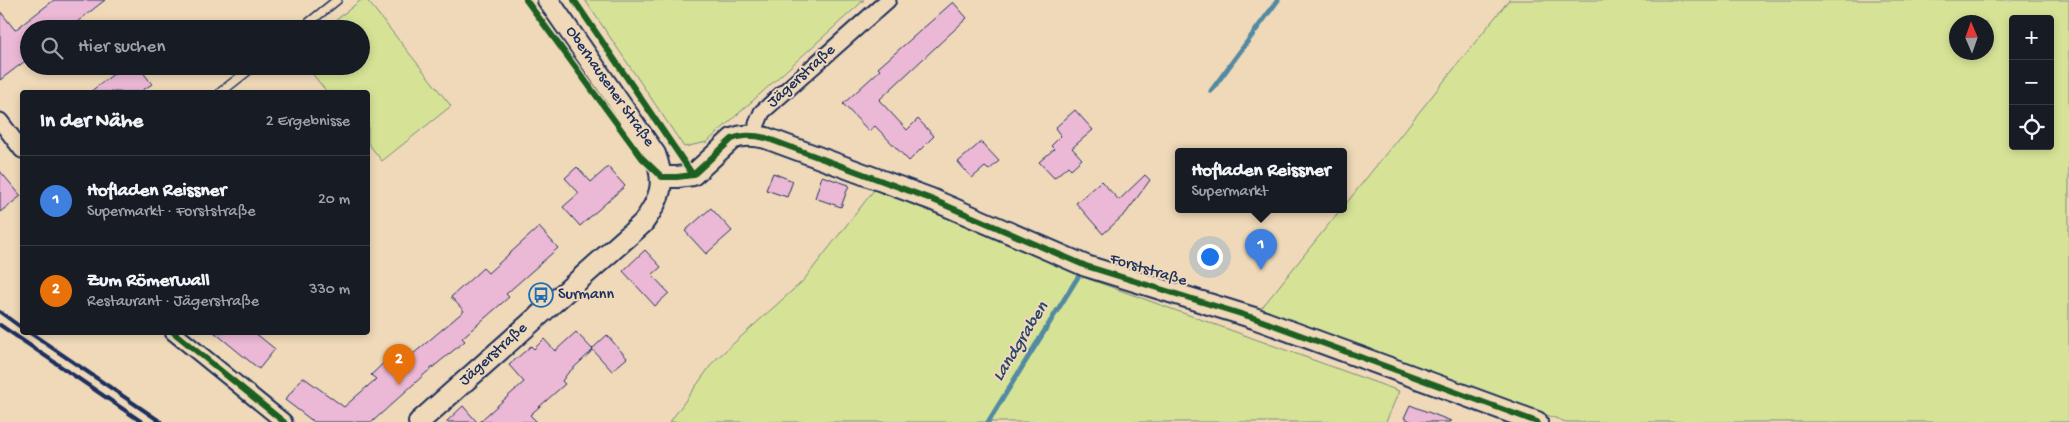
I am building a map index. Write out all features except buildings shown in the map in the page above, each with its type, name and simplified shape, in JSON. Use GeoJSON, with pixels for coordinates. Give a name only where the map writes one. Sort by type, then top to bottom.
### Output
{"type":"FeatureCollection","features":[{"type":"Feature","properties":{"kind":"street","name":"Oberhausener Straße"},"geometry":{"type":"LineString","coordinates":[[548,0],[656,154],[662,177]]}},
{"type":"Feature","properties":{"kind":"street","name":"Jägerstraße"},"geometry":{"type":"LineString","coordinates":[[756,135],[757,124],[762,112],[888,0]]}},
{"type":"Feature","properties":{"kind":"street"},"geometry":{"type":"LineString","coordinates":[[0,121],[20,147]]}},
{"type":"Feature","properties":{"kind":"street"},"geometry":{"type":"LineString","coordinates":[[662,177],[693,174],[732,139],[739,136],[756,135]]}},
{"type":"Feature","properties":{"kind":"street","name":"Forststraße"},"geometry":{"type":"LineString","coordinates":[[756,135],[932,199],[1086,266],[1254,318],[1538,422]]}},
{"type":"Feature","properties":{"kind":"street","name":"Jägerstraße"},"geometry":{"type":"LineString","coordinates":[[419,422],[643,222],[653,209],[662,177]]}},
{"type":"Feature","properties":{"kind":"street"},"geometry":{"type":"LineString","coordinates":[[177,335],[284,422]]}},
{"type":"Feature","properties":{"kind":"lane"},"geometry":{"type":"LineString","coordinates":[[312,20],[337,0]]}},
{"type":"Feature","properties":{"kind":"lane"},"geometry":{"type":"LineString","coordinates":[[224,90],[243,75]]}},
{"type":"Feature","properties":{"kind":"green space"},"geometry":{"type":"Polygon","coordinates":[[[361,0],[367,0],[451,106],[382,161],[370,146],[370,90],[325,90],[313,75],[370,75],[370,20],[336,20],[361,0]]]}},
{"type":"Feature","properties":{"kind":"green space"},"geometry":{"type":"Polygon","coordinates":[[[585,0],[864,0],[707,142],[684,147],[585,0]]]}},
{"type":"Feature","properties":{"kind":"green space"},"geometry":{"type":"Polygon","coordinates":[[[1509,0],[2069,0],[2069,422],[1566,422],[1260,310],[1338,213],[1347,213],[1347,202],[1509,0]]]}},
{"type":"Feature","properties":{"kind":"green space"},"geometry":{"type":"Polygon","coordinates":[[[874,190],[1085,271],[1086,278],[1399,391],[1386,422],[670,422],[714,361],[803,281],[874,190]]]}},
{"type":"Feature","properties":{"kind":"waterway","name":"Landgraben"},"geometry":{"type":"LineString","coordinates":[[1211,91],[1278,0]]}},
{"type":"Feature","properties":{"kind":"waterway","name":"Landgraben"},"geometry":{"type":"LineString","coordinates":[[988,422],[1078,277]]}},
{"type":"Feature","properties":{"kind":"railway"},"geometry":{"type":"LineString","coordinates":[[0,312],[20,327]]}},
{"type":"Feature","properties":{"kind":"railway"},"geometry":{"type":"LineString","coordinates":[[0,325],[142,422]]}},
{"type":"Feature","properties":{"kind":"railway"},"geometry":{"type":"LineString","coordinates":[[33,335],[161,422]]}},
{"type":"Feature","properties":{"kind":"cycle path"},"geometry":{"type":"LineString","coordinates":[[526,0],[642,158],[662,177],[693,175],[736,137],[757,136],[766,138],[931,199],[1086,266],[1254,318],[1537,422]]}},
{"type":"Feature","properties":{"kind":"cycle path"},"geometry":{"type":"LineString","coordinates":[[574,0],[693,175]]}},
{"type":"Feature","properties":{"kind":"cycle path"},"geometry":{"type":"LineString","coordinates":[[177,335],[284,422]]}},
{"type":"Feature","properties":{"kind":"place","name":"Hofladen Reissner"},"geometry":{"type":"Point","coordinates":[1261,270]}},
{"type":"Feature","properties":{"kind":"place","name":"Surmann"},"geometry":{"type":"Point","coordinates":[541,295]}},
{"type":"Feature","properties":{"kind":"place","name":"Zum Römerwall"},"geometry":{"type":"Point","coordinates":[399,385]}}]}
